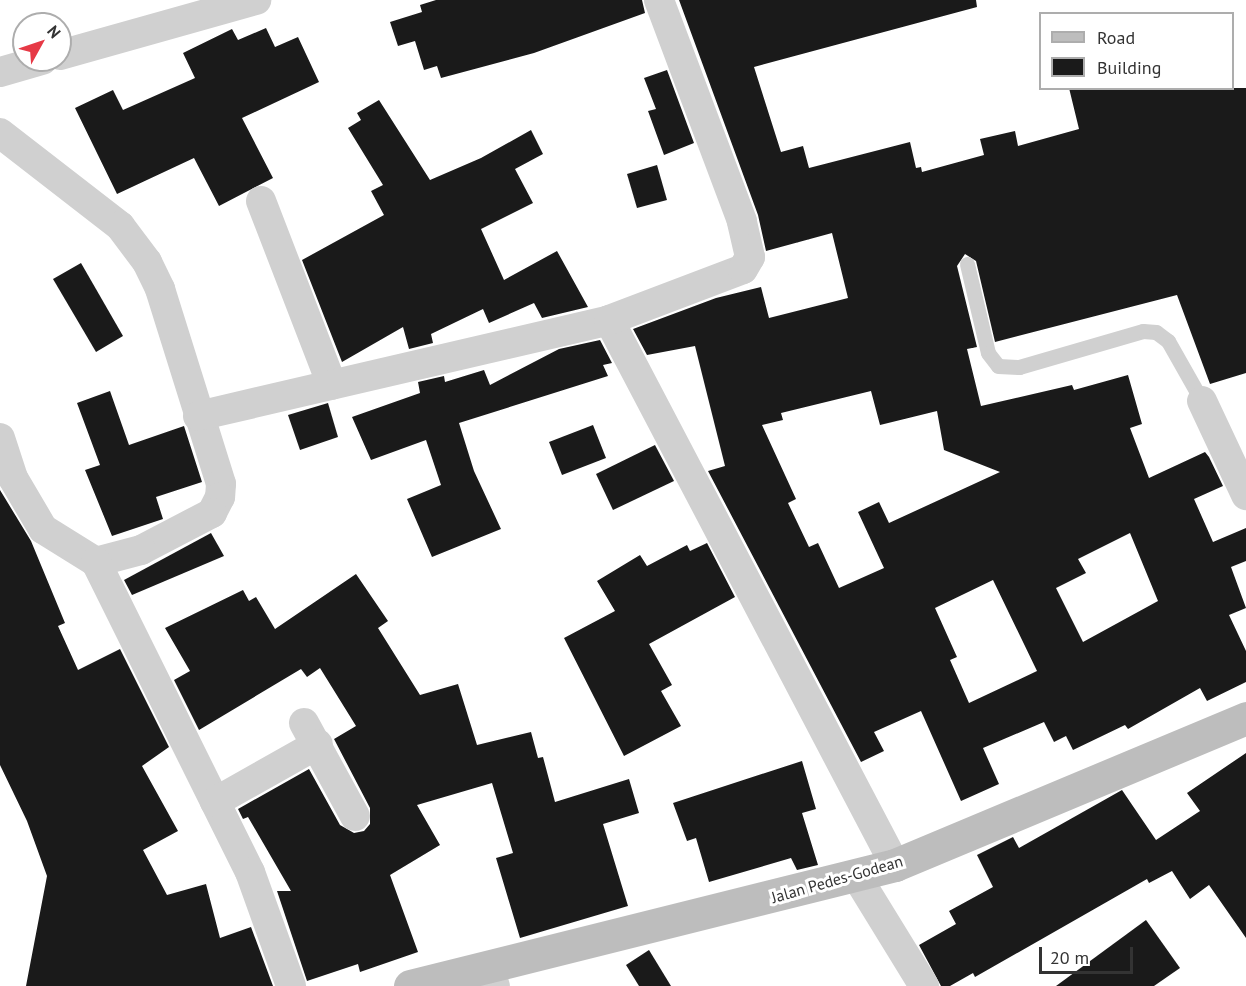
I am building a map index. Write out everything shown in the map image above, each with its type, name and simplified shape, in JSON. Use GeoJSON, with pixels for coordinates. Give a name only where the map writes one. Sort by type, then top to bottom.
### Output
{"type":"FeatureCollection","features":[{"type":"Feature","properties":{"kind":"street"},"geometry":{"type":"LineString","coordinates":[[72,52],[256,0]]}},
{"type":"Feature","properties":{"kind":"street"},"geometry":{"type":"LineString","coordinates":[[198,416],[609,320],[743,269],[750,257],[742,221],[658,0]]}},
{"type":"Feature","properties":{"kind":"street"},"geometry":{"type":"LineString","coordinates":[[0,133],[120,226],[147,262],[160,289],[221,484],[220,497],[212,513],[141,550],[96,562]]}},
{"type":"Feature","properties":{"kind":"street"},"geometry":{"type":"LineString","coordinates":[[261,201],[332,385]]}},
{"type":"Feature","properties":{"kind":"street"},"geometry":{"type":"LineString","coordinates":[[609,320],[690,469],[704,502],[895,865]]}},
{"type":"Feature","properties":{"kind":"street"},"geometry":{"type":"LineString","coordinates":[[1202,401],[1246,495]]}},
{"type":"Feature","properties":{"kind":"street"},"geometry":{"type":"LineString","coordinates":[[0,438],[13,478],[43,529],[96,562],[250,872],[291,986]]}},
{"type":"Feature","properties":{"kind":"street","name":"Jalan Pedes-Godean"},"geometry":{"type":"LineString","coordinates":[[410,986],[492,977],[895,865],[1246,718]]}},
{"type":"Feature","properties":{"kind":"street"},"geometry":{"type":"LineString","coordinates":[[215,802],[311,734],[355,816]]}},
{"type":"Feature","properties":{"kind":"street"},"geometry":{"type":"LineString","coordinates":[[857,877],[924,986]]}},
{"type":"Feature","properties":{"kind":"lane"},"geometry":{"type":"LineString","coordinates":[[967,264],[988,353],[998,366],[1019,367],[1143,331],[1156,332],[1168,340],[1202,401]]}},
{"type":"Feature","properties":{"kind":"building"},"geometry":{"type":"Polygon","coordinates":[[[436,0],[642,0],[645,13],[534,53],[441,78],[437,66],[424,70],[415,41],[398,46],[390,22],[422,12],[420,5],[436,0]]]}},
{"type":"Feature","properties":{"kind":"building"},"geometry":{"type":"Polygon","coordinates":[[[679,0],[976,0],[977,7],[754,67],[781,152],[803,146],[809,168],[910,142],[916,168],[921,167],[922,172],[984,155],[980,139],[1015,131],[1018,146],[1079,129],[1069,90],[1234,90],[1234,88],[1246,88],[1246,373],[1210,384],[1177,295],[995,342],[976,261],[965,254],[957,266],[977,347],[967,349],[981,406],[1072,385],[1074,390],[1128,375],[1142,424],[1130,428],[1149,478],[1205,452],[1209,457],[1223,486],[1194,499],[1213,542],[1246,528],[1246,561],[1231,567],[1246,608],[1229,615],[1246,651],[1246,682],[1207,701],[1200,688],[1128,729],[1125,725],[1073,750],[1066,736],[1054,742],[1044,722],[983,748],[999,784],[961,801],[921,711],[874,732],[884,751],[861,762],[708,471],[725,466],[695,346],[647,355],[633,329],[716,298],[761,287],[769,318],[848,298],[832,233],[766,251],[758,215],[679,0]],[[871,391],[781,413],[783,420],[762,425],[796,499],[788,503],[809,547],[818,543],[839,588],[884,568],[858,512],[879,502],[889,523],[1000,472],[944,450],[937,411],[880,425],[871,391]],[[1130,533],[1078,559],[1086,573],[1056,588],[1083,642],[1158,601],[1130,533]],[[993,580],[935,608],[957,657],[950,660],[969,703],[1037,671],[993,580]]]}},
{"type":"Feature","properties":{"kind":"building"},"geometry":{"type":"Polygon","coordinates":[[[266,28],[275,47],[298,37],[319,82],[242,118],[273,178],[219,206],[194,158],[117,194],[75,108],[113,90],[123,110],[195,78],[183,53],[232,29],[238,40],[266,28]]]}},
{"type":"Feature","properties":{"kind":"building"},"geometry":{"type":"Polygon","coordinates":[[[667,70],[694,143],[664,155],[648,111],[656,109],[644,78],[667,70]]]}},
{"type":"Feature","properties":{"kind":"building"},"geometry":{"type":"Polygon","coordinates":[[[379,100],[430,180],[481,158],[531,130],[543,154],[515,169],[533,203],[481,229],[504,280],[557,251],[588,307],[542,318],[534,303],[489,323],[483,309],[431,334],[433,343],[409,349],[403,327],[342,362],[302,260],[384,215],[371,191],[383,185],[348,128],[361,120],[357,113],[379,100]]]}},
{"type":"Feature","properties":{"kind":"building"},"geometry":{"type":"Polygon","coordinates":[[[657,165],[667,200],[637,208],[627,174],[657,165]]]}},
{"type":"Feature","properties":{"kind":"building"},"geometry":{"type":"Polygon","coordinates":[[[81,263],[123,336],[96,352],[53,279],[81,263]]]}},
{"type":"Feature","properties":{"kind":"building"},"geometry":{"type":"Polygon","coordinates":[[[600,340],[612,363],[603,365],[608,376],[459,423],[474,471],[501,529],[432,557],[407,499],[441,485],[426,440],[371,460],[352,417],[420,393],[418,382],[444,376],[445,382],[484,370],[490,385],[559,349],[600,340]]]}},
{"type":"Feature","properties":{"kind":"building"},"geometry":{"type":"Polygon","coordinates":[[[110,391],[129,445],[184,426],[202,482],[156,497],[163,519],[112,536],[85,470],[100,465],[77,403],[110,391]]]}},
{"type":"Feature","properties":{"kind":"building"},"geometry":{"type":"Polygon","coordinates":[[[328,403],[338,437],[300,450],[288,415],[328,403]]]}},
{"type":"Feature","properties":{"kind":"building"},"geometry":{"type":"Polygon","coordinates":[[[593,425],[606,458],[562,475],[549,442],[593,425]]]}},
{"type":"Feature","properties":{"kind":"building"},"geometry":{"type":"Polygon","coordinates":[[[655,445],[674,481],[613,510],[596,474],[655,445]]]}},
{"type":"Feature","properties":{"kind":"building"},"geometry":{"type":"Polygon","coordinates":[[[0,490],[31,541],[65,623],[58,626],[78,670],[120,649],[169,747],[142,766],[178,831],[143,850],[167,895],[206,884],[220,938],[251,927],[273,986],[26,986],[47,876],[27,821],[0,765],[0,490]]]}},
{"type":"Feature","properties":{"kind":"building"},"geometry":{"type":"Polygon","coordinates":[[[211,533],[224,556],[132,595],[124,580],[211,533]]]}},
{"type":"Feature","properties":{"kind":"building"},"geometry":{"type":"Polygon","coordinates":[[[707,543],[735,597],[649,644],[672,685],[661,691],[681,726],[624,756],[564,638],[615,611],[597,581],[640,555],[647,566],[687,545],[690,551],[707,543]]]}},
{"type":"Feature","properties":{"kind":"building"},"geometry":{"type":"Polygon","coordinates":[[[356,574],[388,621],[378,628],[420,695],[458,684],[477,745],[531,732],[538,758],[543,757],[555,802],[629,779],[639,813],[603,824],[628,906],[520,938],[496,858],[513,853],[492,783],[417,805],[440,845],[390,875],[418,952],[360,972],[358,964],[307,981],[277,891],[291,891],[248,817],[243,819],[238,809],[309,769],[340,825],[354,833],[364,831],[370,824],[370,808],[334,739],[356,726],[320,668],[307,677],[301,669],[199,730],[174,680],[190,671],[165,628],[243,590],[249,601],[256,597],[275,629],[356,574]]]}},
{"type":"Feature","properties":{"kind":"building"},"geometry":{"type":"Polygon","coordinates":[[[1246,753],[1246,938],[1209,885],[1190,899],[1172,871],[1149,883],[1147,879],[975,977],[973,973],[950,986],[941,986],[919,945],[956,924],[949,911],[993,887],[977,855],[1013,837],[1019,848],[1122,790],[1156,840],[1200,811],[1187,793],[1246,753]]]}},
{"type":"Feature","properties":{"kind":"building"},"geometry":{"type":"Polygon","coordinates":[[[802,761],[816,809],[802,813],[818,865],[797,870],[791,858],[709,882],[696,838],[687,841],[673,803],[802,761]]]}},
{"type":"Feature","properties":{"kind":"building"},"geometry":{"type":"Polygon","coordinates":[[[1146,920],[1180,968],[1154,986],[1056,986],[1146,920]]]}},
{"type":"Feature","properties":{"kind":"building"},"geometry":{"type":"Polygon","coordinates":[[[649,950],[671,986],[639,986],[626,965],[649,950]]]}}]}
